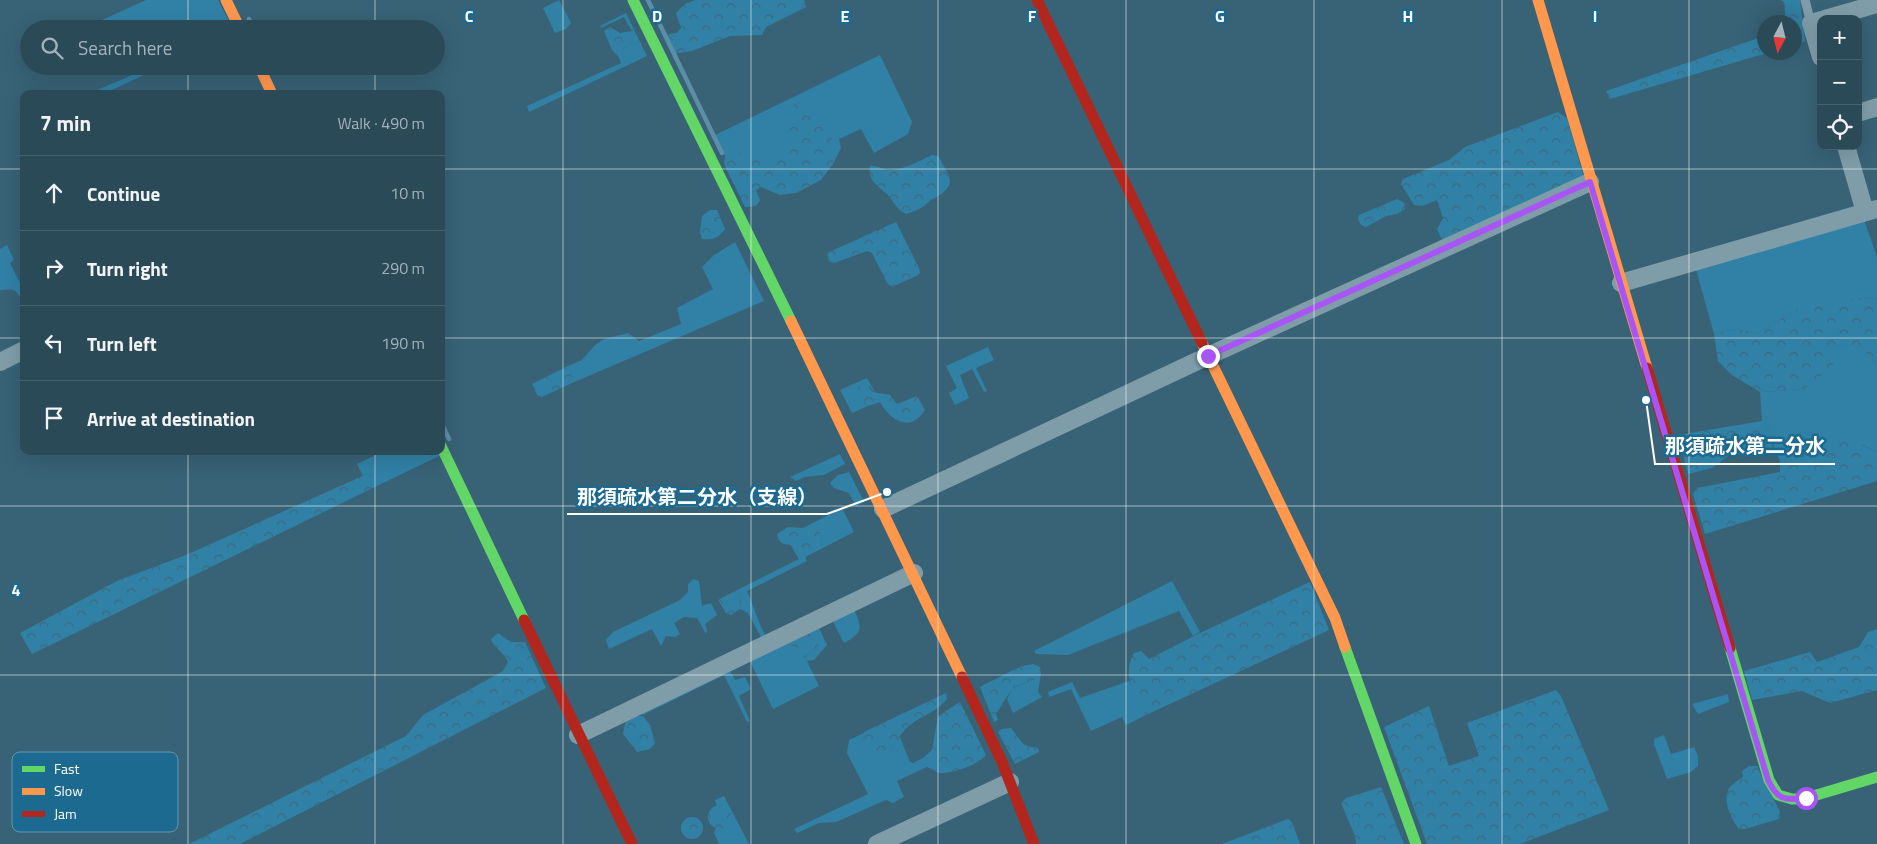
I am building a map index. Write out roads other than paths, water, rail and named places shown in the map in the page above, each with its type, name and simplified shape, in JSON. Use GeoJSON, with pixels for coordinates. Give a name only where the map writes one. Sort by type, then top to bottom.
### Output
{"type":"FeatureCollection","features":[{"type":"Feature","properties":{"kind":"street"},"geometry":{"type":"LineString","coordinates":[[226,0],[236,20]]}},
{"type":"Feature","properties":{"kind":"street"},"geometry":{"type":"LineString","coordinates":[[633,0],[884,509],[1010,782],[1034,844]]}},
{"type":"Feature","properties":{"kind":"street"},"geometry":{"type":"LineString","coordinates":[[1037,0],[1335,618],[1416,844]]}},
{"type":"Feature","properties":{"kind":"street"},"geometry":{"type":"LineString","coordinates":[[1538,0],[1696,542],[1774,791],[1780,797],[1790,799],[1806,798],[1877,777]]}},
{"type":"Feature","properties":{"kind":"street"},"geometry":{"type":"LineString","coordinates":[[1837,15],[1877,4]]}},
{"type":"Feature","properties":{"kind":"street"},"geometry":{"type":"LineString","coordinates":[[263,75],[270,90]]}},
{"type":"Feature","properties":{"kind":"street"},"geometry":{"type":"LineString","coordinates":[[1862,112],[1877,107]]}},
{"type":"Feature","properties":{"kind":"street"},"geometry":{"type":"LineString","coordinates":[[1621,283],[1871,211],[1848,150]]}},
{"type":"Feature","properties":{"kind":"street"},"geometry":{"type":"LineString","coordinates":[[884,509],[1208,356],[1590,182]]}},
{"type":"Feature","properties":{"kind":"street"},"geometry":{"type":"LineString","coordinates":[[0,362],[20,352]]}},
{"type":"Feature","properties":{"kind":"street"},"geometry":{"type":"LineString","coordinates":[[445,454],[578,735],[632,844]]}},
{"type":"Feature","properties":{"kind":"street"},"geometry":{"type":"LineString","coordinates":[[578,735],[914,573]]}},
{"type":"Feature","properties":{"kind":"street"},"geometry":{"type":"LineString","coordinates":[[876,844],[1010,782]]}},
{"type":"Feature","properties":{"kind":"lane"},"geometry":{"type":"LineString","coordinates":[[1804,0],[1817,17]]}},
{"type":"Feature","properties":{"kind":"waterway"},"geometry":{"type":"LineString","coordinates":[[648,0],[722,153]]}},
{"type":"Feature","properties":{"kind":"waterway"},"geometry":{"type":"LineString","coordinates":[[445,430],[449,439]]}},
{"type":"Feature","properties":{"kind":"place","name":"那須疏水第二分水"},"geometry":{"type":"Point","coordinates":[1646,400]}},
{"type":"Feature","properties":{"kind":"place","name":"那須疏水第二分水（支線）"},"geometry":{"type":"Point","coordinates":[887,492]}}]}
